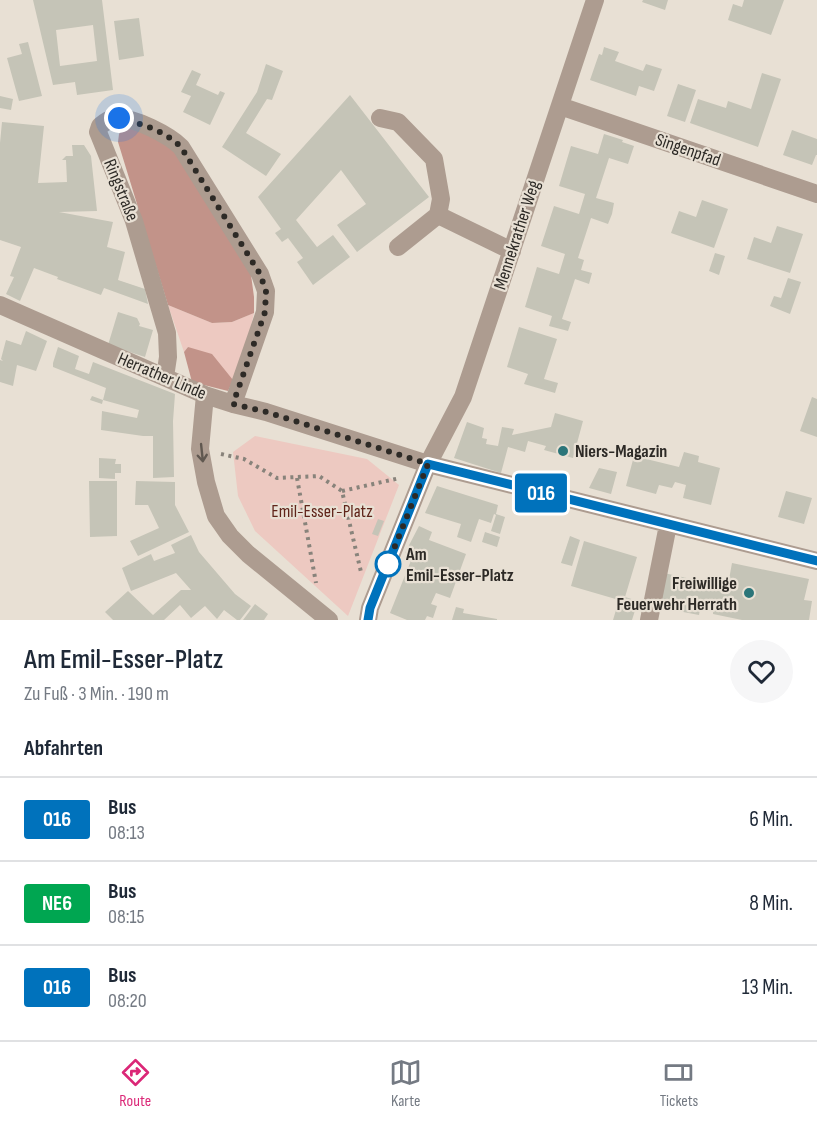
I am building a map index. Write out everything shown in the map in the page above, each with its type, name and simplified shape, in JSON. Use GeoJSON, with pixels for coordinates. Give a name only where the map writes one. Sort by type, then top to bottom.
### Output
{"type":"FeatureCollection","features":[{"type":"Feature","properties":{"kind":"street","name":"Mennekrather Weg"},"geometry":{"type":"LineString","coordinates":[[425,472],[464,397],[595,0]]}},
{"type":"Feature","properties":{"kind":"street","name":"Singenpfad"},"geometry":{"type":"LineString","coordinates":[[560,106],[817,194]]}},
{"type":"Feature","properties":{"kind":"street","name":"Ringstraße"},"geometry":{"type":"LineString","coordinates":[[165,377],[168,357],[167,333],[134,221],[98,132],[100,126],[109,119],[119,118],[138,123],[158,131],[181,147],[260,274],[266,291],[265,312],[233,404]]}},
{"type":"Feature","properties":{"kind":"street"},"geometry":{"type":"LineString","coordinates":[[380,118],[398,122],[434,159],[441,199],[438,215],[398,247]]}},
{"type":"Feature","properties":{"kind":"street"},"geometry":{"type":"LineString","coordinates":[[438,215],[512,251]]}},
{"type":"Feature","properties":{"kind":"street","name":"Herrather Linde"},"geometry":{"type":"LineString","coordinates":[[0,305],[206,395],[267,412],[425,472],[668,525],[817,561]]}},
{"type":"Feature","properties":{"kind":"street"},"geometry":{"type":"LineString","coordinates":[[206,395],[200,449],[206,482],[216,516],[230,536],[248,554],[325,617]]}},
{"type":"Feature","properties":{"kind":"street"},"geometry":{"type":"LineString","coordinates":[[369,614],[425,472]]}},
{"type":"Feature","properties":{"kind":"street"},"geometry":{"type":"LineString","coordinates":[[649,620],[668,525]]}},
{"type":"Feature","properties":{"kind":"path"},"geometry":{"type":"LineString","coordinates":[[200,449],[244,459],[277,478],[319,476],[342,491],[369,614]]}},
{"type":"Feature","properties":{"kind":"path"},"geometry":{"type":"LineString","coordinates":[[342,491],[425,472]]}},
{"type":"Feature","properties":{"kind":"path"},"geometry":{"type":"LineString","coordinates":[[297,478],[325,617]]}},
{"type":"Feature","properties":{"kind":"green space"},"geometry":{"type":"Polygon","coordinates":[[[168,305],[212,323],[232,322],[254,313],[249,335],[233,380],[188,347],[184,352],[168,305]]]}},
{"type":"Feature","properties":{"kind":"green space","name":"Emil-Esser-Platz"},"geometry":{"type":"Polygon","coordinates":[[[255,436],[367,459],[399,485],[348,616],[255,531],[238,496],[233,452],[255,436]]]}},
{"type":"Feature","properties":{"kind":"shaded area"},"geometry":{"type":"Polygon","coordinates":[[[123,128],[135,129],[170,144],[251,275],[254,313],[232,322],[212,323],[168,305],[118,142],[123,128]]]}},
{"type":"Feature","properties":{"kind":"shaded area"},"geometry":{"type":"Polygon","coordinates":[[[188,347],[212,354],[233,380],[228,391],[192,382],[184,352],[188,347]]]}},
{"type":"Feature","properties":{"kind":"building"},"geometry":{"type":"Polygon","coordinates":[[[33,0],[102,0],[113,90],[77,95],[75,82],[53,85],[33,0]],[[93,25],[56,30],[60,66],[97,61],[93,25]]]}},
{"type":"Feature","properties":{"kind":"building"},"geometry":{"type":"Polygon","coordinates":[[[643,0],[668,0],[665,10],[642,2],[643,0]]]}},
{"type":"Feature","properties":{"kind":"building"},"geometry":{"type":"Polygon","coordinates":[[[744,0],[784,0],[771,35],[728,20],[733,4],[742,7],[744,0]]]}},
{"type":"Feature","properties":{"kind":"building"},"geometry":{"type":"Polygon","coordinates":[[[139,18],[144,56],[119,60],[114,21],[139,18]]]}},
{"type":"Feature","properties":{"kind":"building"},"geometry":{"type":"Polygon","coordinates":[[[28,42],[42,96],[19,101],[7,58],[22,54],[19,44],[28,42]]]}},
{"type":"Feature","properties":{"kind":"building"},"geometry":{"type":"Polygon","coordinates":[[[604,47],[619,52],[615,61],[643,71],[646,64],[662,69],[654,91],[639,86],[636,96],[590,80],[599,54],[602,55],[604,47]]]}},
{"type":"Feature","properties":{"kind":"building"},"geometry":{"type":"Polygon","coordinates":[[[266,64],[283,71],[272,100],[267,99],[246,133],[281,154],[266,176],[222,147],[257,92],[266,64]]]}},
{"type":"Feature","properties":{"kind":"building"},"geometry":{"type":"Polygon","coordinates":[[[192,70],[201,74],[196,85],[218,95],[220,91],[225,93],[210,125],[183,112],[191,96],[181,92],[192,70]]]}},
{"type":"Feature","properties":{"kind":"building"},"geometry":{"type":"Polygon","coordinates":[[[762,73],[781,79],[758,147],[690,123],[698,99],[726,108],[728,101],[751,109],[762,73]]]}},
{"type":"Feature","properties":{"kind":"building"},"geometry":{"type":"Polygon","coordinates":[[[678,84],[696,90],[685,122],[667,116],[678,84]]]}},
{"type":"Feature","properties":{"kind":"building"},"geometry":{"type":"Polygon","coordinates":[[[350,95],[429,197],[357,252],[337,225],[366,204],[341,170],[296,220],[317,247],[333,235],[350,257],[313,285],[297,262],[303,258],[288,238],[282,242],[275,233],[281,229],[258,197],[350,95]]]}},
{"type":"Feature","properties":{"kind":"building"},"geometry":{"type":"Polygon","coordinates":[[[0,96],[13,99],[11,110],[0,108],[0,96]]]}},
{"type":"Feature","properties":{"kind":"building"},"geometry":{"type":"Polygon","coordinates":[[[2,122],[44,126],[38,183],[67,182],[66,160],[62,160],[66,156],[73,156],[72,145],[84,145],[91,156],[97,211],[59,212],[113,222],[107,247],[125,252],[118,280],[145,289],[148,304],[104,288],[101,295],[34,268],[20,301],[6,294],[14,277],[10,276],[21,247],[0,240],[2,122]]]}},
{"type":"Feature","properties":{"kind":"building"},"geometry":{"type":"Polygon","coordinates":[[[792,130],[817,139],[817,155],[812,165],[783,155],[792,130]]]}},
{"type":"Feature","properties":{"kind":"building"},"geometry":{"type":"Polygon","coordinates":[[[604,134],[634,146],[628,164],[609,158],[596,198],[614,203],[612,214],[608,224],[591,218],[578,258],[584,260],[581,270],[592,273],[589,284],[575,279],[562,319],[571,322],[568,331],[549,326],[552,316],[525,307],[537,267],[559,274],[565,254],[541,246],[554,206],[579,214],[585,194],[559,186],[571,146],[598,154],[604,134]]]}},
{"type":"Feature","properties":{"kind":"building"},"geometry":{"type":"Polygon","coordinates":[[[702,200],[728,209],[714,248],[671,233],[679,211],[696,217],[702,200]]]}},
{"type":"Feature","properties":{"kind":"building"},"geometry":{"type":"Polygon","coordinates":[[[777,226],[803,234],[790,273],[747,259],[754,237],[771,243],[777,226]]]}},
{"type":"Feature","properties":{"kind":"building"},"geometry":{"type":"Polygon","coordinates":[[[715,253],[725,256],[719,275],[709,271],[715,253]]]}},
{"type":"Feature","properties":{"kind":"building"},"geometry":{"type":"Polygon","coordinates":[[[788,278],[801,282],[790,314],[770,306],[774,296],[781,298],[788,278]]]}},
{"type":"Feature","properties":{"kind":"building"},"geometry":{"type":"Polygon","coordinates":[[[118,312],[137,318],[139,326],[153,330],[145,357],[108,345],[118,312]]]}},
{"type":"Feature","properties":{"kind":"building"},"geometry":{"type":"Polygon","coordinates":[[[519,327],[557,339],[544,379],[558,383],[555,393],[524,384],[528,374],[507,367],[519,327]]]}},
{"type":"Feature","properties":{"kind":"building"},"geometry":{"type":"Polygon","coordinates":[[[26,331],[47,341],[36,371],[17,365],[13,386],[0,382],[0,360],[3,361],[1,359],[6,340],[21,345],[26,331]]]}},
{"type":"Feature","properties":{"kind":"building"},"geometry":{"type":"Polygon","coordinates":[[[58,347],[79,356],[75,369],[89,374],[93,362],[175,394],[174,477],[153,478],[153,436],[101,430],[102,411],[137,418],[139,410],[103,400],[106,388],[53,367],[58,347]]]}},
{"type":"Feature","properties":{"kind":"building"},"geometry":{"type":"Polygon","coordinates":[[[92,396],[103,400],[102,404],[90,400],[92,396]]]}},
{"type":"Feature","properties":{"kind":"building"},"geometry":{"type":"Polygon","coordinates":[[[812,397],[817,399],[817,437],[800,431],[812,397]]]}},
{"type":"Feature","properties":{"kind":"building"},"geometry":{"type":"Polygon","coordinates":[[[555,413],[583,421],[573,458],[544,450],[546,446],[528,441],[525,452],[508,447],[501,473],[454,458],[467,422],[484,428],[482,438],[487,439],[486,444],[498,446],[502,427],[514,429],[512,435],[551,427],[555,413]]]}},
{"type":"Feature","properties":{"kind":"building"},"geometry":{"type":"Polygon","coordinates":[[[684,452],[699,456],[698,462],[720,468],[711,505],[683,498],[686,485],[675,482],[672,488],[659,485],[656,494],[626,486],[634,456],[679,467],[684,452]]]}},
{"type":"Feature","properties":{"kind":"building"},"geometry":{"type":"Polygon","coordinates":[[[99,458],[116,459],[115,464],[121,464],[121,473],[115,473],[115,479],[99,478],[99,458]]]}},
{"type":"Feature","properties":{"kind":"building"},"geometry":{"type":"Polygon","coordinates":[[[599,468],[617,472],[611,494],[589,488],[599,468]]]}},
{"type":"Feature","properties":{"kind":"building"},"geometry":{"type":"Polygon","coordinates":[[[89,481],[117,481],[117,536],[90,537],[89,481]]]}},
{"type":"Feature","properties":{"kind":"building"},"geometry":{"type":"Polygon","coordinates":[[[136,481],[175,482],[175,505],[189,532],[138,556],[130,541],[159,528],[148,505],[135,505],[136,481]]]}},
{"type":"Feature","properties":{"kind":"building"},"geometry":{"type":"Polygon","coordinates":[[[437,486],[498,505],[496,514],[505,517],[500,534],[491,531],[496,515],[494,514],[491,523],[479,519],[471,542],[457,537],[461,524],[425,513],[437,486]]]}},
{"type":"Feature","properties":{"kind":"building"},"geometry":{"type":"Polygon","coordinates":[[[786,491],[812,498],[804,524],[778,517],[786,491]]]}},
{"type":"Feature","properties":{"kind":"building"},"geometry":{"type":"Polygon","coordinates":[[[378,519],[384,521],[378,536],[372,534],[378,519]]]}},
{"type":"Feature","properties":{"kind":"building"},"geometry":{"type":"Polygon","coordinates":[[[419,526],[432,532],[429,540],[466,554],[450,598],[436,593],[431,604],[437,606],[433,618],[427,616],[425,620],[407,620],[390,613],[412,558],[405,553],[419,526]]]}},
{"type":"Feature","properties":{"kind":"building"},"geometry":{"type":"Polygon","coordinates":[[[485,532],[500,537],[497,547],[482,542],[485,532]]]}},
{"type":"Feature","properties":{"kind":"building"},"geometry":{"type":"Polygon","coordinates":[[[191,535],[199,552],[235,594],[251,606],[240,620],[224,610],[217,619],[205,606],[191,618],[180,605],[164,620],[113,620],[105,612],[128,591],[153,615],[181,590],[191,590],[176,573],[131,591],[122,568],[151,554],[154,561],[175,553],[171,545],[191,535]]]}},
{"type":"Feature","properties":{"kind":"building"},"geometry":{"type":"Polygon","coordinates":[[[570,536],[580,540],[572,566],[561,563],[570,536]]]}},
{"type":"Feature","properties":{"kind":"building"},"geometry":{"type":"Polygon","coordinates":[[[584,541],[637,557],[625,597],[638,601],[632,620],[613,620],[619,600],[571,586],[584,541]]]}},
{"type":"Feature","properties":{"kind":"building"},"geometry":{"type":"Polygon","coordinates":[[[732,563],[809,579],[804,600],[812,601],[809,620],[742,620],[700,609],[699,615],[657,607],[664,573],[718,585],[719,583],[728,585],[732,563]]]}},
{"type":"Feature","properties":{"kind":"building"},"geometry":{"type":"Polygon","coordinates":[[[255,604],[268,614],[264,620],[243,620],[255,604]]]}},
{"type":"Feature","properties":{"kind":"building"},"geometry":{"type":"Polygon","coordinates":[[[456,607],[464,609],[463,613],[497,620],[452,620],[456,607]]]}},
{"type":"Feature","properties":{"kind":"bus line","name":"016"},"geometry":{"type":"LineString","coordinates":[[368,620],[370,608],[428,464],[817,561]]}},
{"type":"Feature","properties":{"kind":"place","name":"Niers-Magazin"},"geometry":{"type":"Point","coordinates":[563,451]}},
{"type":"Feature","properties":{"kind":"place","name":"Am Emil-Esser-Platz"},"geometry":{"type":"Point","coordinates":[388,564]}},
{"type":"Feature","properties":{"kind":"place","name":"Freiwillige Feuerwehr Herrath"},"geometry":{"type":"Point","coordinates":[749,593]}},
{"type":"Feature","properties":{"kind":"route"},"geometry":{"type":"LineString","coordinates":[[119,118],[167,135],[181,147],[260,274],[266,291],[265,312],[233,404],[267,412],[428,464],[387,566],[388,564]]}}]}
